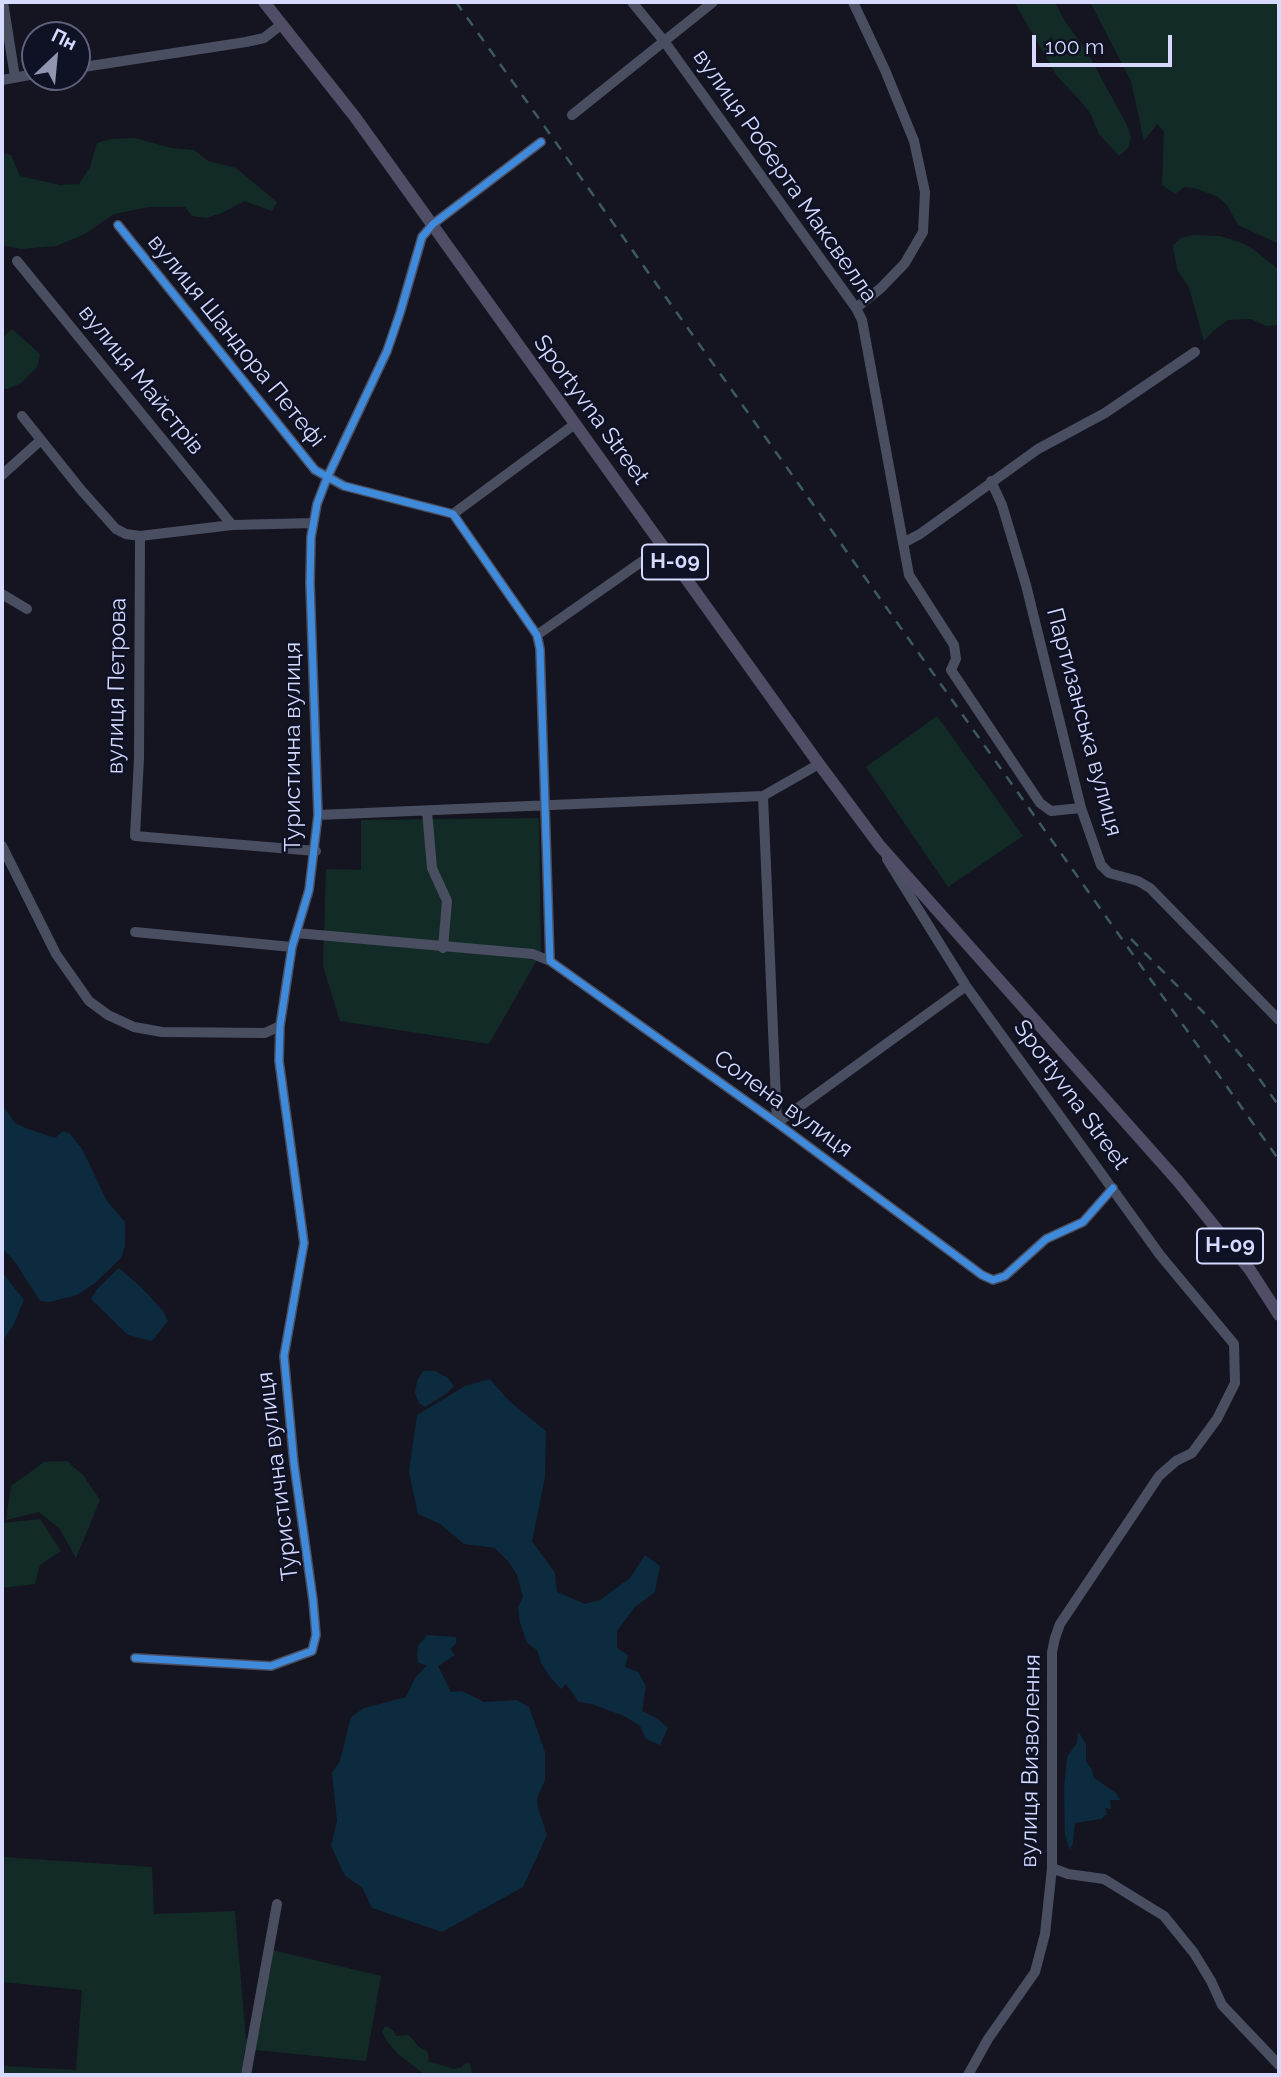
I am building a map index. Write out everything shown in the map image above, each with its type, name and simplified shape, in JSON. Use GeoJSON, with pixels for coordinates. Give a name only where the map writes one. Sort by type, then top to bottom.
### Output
{"type":"FeatureCollection","features":[{"type":"Feature","properties":{"kind":"main road","name":"Sportyvna Street"},"geometry":{"type":"LineString","coordinates":[[264,2],[355,117],[819,765],[880,846],[1177,1180],[1250,1270],[1279,1315]]}},
{"type":"Feature","properties":{"kind":"street"},"geometry":{"type":"LineString","coordinates":[[3,2],[15,77]]}},
{"type":"Feature","properties":{"kind":"street","name":"вулиця Роберта Максвелла"},"geometry":{"type":"LineString","coordinates":[[632,2],[664,41],[856,308],[862,320],[909,575],[954,645],[956,659],[951,670],[1040,803],[1051,811],[1081,808]]}},
{"type":"Feature","properties":{"kind":"street"},"geometry":{"type":"LineString","coordinates":[[572,115],[713,2]]}},
{"type":"Feature","properties":{"kind":"street"},"geometry":{"type":"LineString","coordinates":[[853,2],[914,141],[925,192],[923,232],[905,262],[881,288],[856,308]]}},
{"type":"Feature","properties":{"kind":"street"},"geometry":{"type":"LineString","coordinates":[[91,66],[246,42],[264,38],[282,24]]}},
{"type":"Feature","properties":{"kind":"street"},"geometry":{"type":"LineString","coordinates":[[2,80],[21,76]]}},
{"type":"Feature","properties":{"kind":"street"},"geometry":{"type":"LineString","coordinates":[[433,224],[541,142]]}},
{"type":"Feature","properties":{"kind":"street","name":"Туристична вулиця"},"geometry":{"type":"LineString","coordinates":[[135,1658],[271,1666],[312,1651],[316,1635],[294,1464],[284,1356],[304,1243],[279,1061],[280,1026],[292,947],[309,890],[316,851],[318,815],[310,583],[313,523],[327,478],[387,351],[422,237],[433,224]]}},
{"type":"Feature","properties":{"kind":"street","name":"вулиця Шандора Петефі"},"geometry":{"type":"LineString","coordinates":[[118,225],[315,470],[327,478]]}},
{"type":"Feature","properties":{"kind":"street","name":"вулиця Майстрів"},"geometry":{"type":"LineString","coordinates":[[17,261],[232,525]]}},
{"type":"Feature","properties":{"kind":"street"},"geometry":{"type":"LineString","coordinates":[[903,543],[920,534],[1038,449],[1105,413],[1195,352]]}},
{"type":"Feature","properties":{"kind":"street"},"geometry":{"type":"LineString","coordinates":[[22,415],[116,528],[126,534],[140,536],[232,525],[313,523]]}},
{"type":"Feature","properties":{"kind":"street"},"geometry":{"type":"LineString","coordinates":[[453,514],[575,424]]}},
{"type":"Feature","properties":{"kind":"street"},"geometry":{"type":"LineString","coordinates":[[2,475],[41,440]]}},
{"type":"Feature","properties":{"kind":"street"},"geometry":{"type":"LineString","coordinates":[[296,933],[533,954],[550,961],[540,649],[537,635],[453,514],[344,486],[327,478]]}},
{"type":"Feature","properties":{"kind":"street","name":"Партизанська вулиця"},"geometry":{"type":"LineString","coordinates":[[991,481],[1002,505],[1026,585],[1081,808],[1101,865],[1109,873],[1138,881],[1150,888],[1279,1020]]}},
{"type":"Feature","properties":{"kind":"street","name":"вулиця Петрова"},"geometry":{"type":"LineString","coordinates":[[140,536],[139,758],[135,836],[316,851]]}},
{"type":"Feature","properties":{"kind":"street"},"geometry":{"type":"LineString","coordinates":[[537,635],[664,546]]}},
{"type":"Feature","properties":{"kind":"street"},"geometry":{"type":"LineString","coordinates":[[2,594],[27,609]]}},
{"type":"Feature","properties":{"kind":"street"},"geometry":{"type":"LineString","coordinates":[[318,815],[763,796],[819,765]]}},
{"type":"Feature","properties":{"kind":"street"},"geometry":{"type":"LineString","coordinates":[[763,796],[777,1123]]}},
{"type":"Feature","properties":{"kind":"street"},"geometry":{"type":"LineString","coordinates":[[427,811],[432,868],[447,901],[443,948]]}},
{"type":"Feature","properties":{"kind":"street"},"geometry":{"type":"LineString","coordinates":[[2,846],[56,954],[89,1001],[108,1015],[134,1027],[162,1032],[265,1033],[280,1026]]}},
{"type":"Feature","properties":{"kind":"street","name":"Sportyvna Street"},"geometry":{"type":"LineString","coordinates":[[880,846],[901,885],[966,986],[1160,1255],[1234,1344],[1234,1360]]}},
{"type":"Feature","properties":{"kind":"street"},"geometry":{"type":"LineString","coordinates":[[135,932],[292,947]]}},
{"type":"Feature","properties":{"kind":"street","name":"Солена вулиця"},"geometry":{"type":"LineString","coordinates":[[550,961],[777,1123],[982,1275],[993,1280],[1005,1276],[1046,1238],[1083,1222],[1113,1188]]}},
{"type":"Feature","properties":{"kind":"street"},"geometry":{"type":"LineString","coordinates":[[777,1123],[966,986]]}},
{"type":"Feature","properties":{"kind":"street","name":"вулиця Визволення"},"geometry":{"type":"LineString","coordinates":[[968,2075],[988,2039],[1035,1972],[1045,1934],[1052,1868],[1052,1652],[1060,1624],[1159,1476],[1176,1461],[1192,1453],[1217,1419],[1235,1383],[1234,1360]]}},
{"type":"Feature","properties":{"kind":"street"},"geometry":{"type":"LineString","coordinates":[[1052,1868],[1068,1874],[1104,1879],[1164,1916],[1194,1953],[1222,2006],[1279,2064]]}},
{"type":"Feature","properties":{"kind":"street"},"geometry":{"type":"LineString","coordinates":[[246,2075],[277,1904]]}},
{"type":"Feature","properties":{"kind":"green space"},"geometry":{"type":"Polygon","coordinates":[[[1014,2],[1055,2],[1064,20],[1086,50],[1127,125],[1131,137],[1128,148],[1119,156],[1099,134],[1090,113],[1057,76],[1014,2]]]}},
{"type":"Feature","properties":{"kind":"green space"},"geometry":{"type":"Polygon","coordinates":[[[1090,2],[1279,2],[1279,244],[1238,225],[1227,205],[1218,197],[1185,187],[1175,194],[1162,185],[1164,132],[1157,124],[1144,141],[1131,81],[1090,2]]]}},
{"type":"Feature","properties":{"kind":"green space"},"geometry":{"type":"Polygon","coordinates":[[[135,138],[171,148],[194,150],[208,161],[236,168],[277,202],[272,211],[244,201],[206,218],[192,216],[185,207],[149,207],[114,214],[85,234],[56,246],[21,249],[2,245],[2,153],[11,155],[20,176],[60,185],[79,184],[90,167],[97,143],[111,139],[135,138]]]}},
{"type":"Feature","properties":{"kind":"green space"},"geometry":{"type":"Polygon","coordinates":[[[1192,235],[1220,236],[1242,243],[1279,270],[1279,325],[1266,326],[1251,319],[1228,320],[1204,341],[1189,288],[1177,269],[1173,246],[1181,238],[1192,235]]]}},
{"type":"Feature","properties":{"kind":"green space"},"geometry":{"type":"Polygon","coordinates":[[[12,329],[40,354],[37,367],[21,383],[7,389],[2,388],[2,338],[12,329]]]}},
{"type":"Feature","properties":{"kind":"green space"},"geometry":{"type":"Polygon","coordinates":[[[937,716],[1023,836],[948,887],[866,767],[937,716]]]}},
{"type":"Feature","properties":{"kind":"green space"},"geometry":{"type":"Polygon","coordinates":[[[539,818],[541,953],[489,1044],[340,1021],[323,966],[326,869],[361,870],[361,820],[539,818]]]}},
{"type":"Feature","properties":{"kind":"green space"},"geometry":{"type":"Polygon","coordinates":[[[67,1461],[83,1475],[100,1500],[76,1558],[59,1528],[39,1512],[6,1520],[11,1486],[44,1462],[67,1461]]]}},
{"type":"Feature","properties":{"kind":"green space"},"geometry":{"type":"Polygon","coordinates":[[[40,1519],[61,1551],[40,1565],[35,1584],[2,1588],[2,1523],[40,1519]]]}},
{"type":"Feature","properties":{"kind":"green space"},"geometry":{"type":"Polygon","coordinates":[[[2,1857],[152,1867],[154,1914],[235,1911],[246,2039],[256,2039],[272,1950],[381,1976],[366,2061],[245,2049],[241,2075],[2,2075],[2,2066],[76,2070],[82,1990],[2,1982],[2,1857]]]}},
{"type":"Feature","properties":{"kind":"green space"},"geometry":{"type":"Polygon","coordinates":[[[385,2026],[393,2030],[396,2036],[409,2035],[419,2047],[427,2051],[428,2061],[454,2069],[466,2063],[470,2064],[472,2074],[425,2075],[397,2053],[387,2041],[382,2032],[385,2026]]]}},
{"type":"Feature","properties":{"kind":"water"},"geometry":{"type":"Polygon","coordinates":[[[2,1104],[15,1123],[28,1129],[55,1138],[63,1131],[70,1134],[82,1149],[107,1201],[125,1222],[125,1246],[121,1258],[95,1283],[77,1295],[50,1302],[40,1301],[15,1262],[2,1248],[2,1104]]]}},
{"type":"Feature","properties":{"kind":"water"},"geometry":{"type":"Polygon","coordinates":[[[119,1268],[142,1288],[163,1311],[168,1321],[152,1341],[128,1335],[91,1299],[97,1289],[119,1268]]]}},
{"type":"Feature","properties":{"kind":"water"},"geometry":{"type":"Polygon","coordinates":[[[2,1272],[24,1300],[14,1324],[2,1342],[2,1272]]]}},
{"type":"Feature","properties":{"kind":"water"},"geometry":{"type":"Polygon","coordinates":[[[423,1371],[435,1371],[448,1378],[454,1386],[425,1407],[419,1403],[415,1393],[417,1381],[423,1371]]]}},
{"type":"Feature","properties":{"kind":"water"},"geometry":{"type":"Polygon","coordinates":[[[490,1379],[509,1401],[546,1431],[545,1477],[532,1541],[555,1573],[557,1592],[585,1604],[600,1600],[630,1578],[645,1555],[660,1566],[655,1592],[635,1607],[617,1631],[617,1648],[628,1655],[625,1667],[638,1672],[646,1686],[642,1711],[668,1728],[660,1745],[646,1739],[640,1726],[624,1716],[579,1702],[566,1684],[561,1689],[551,1678],[541,1663],[537,1650],[527,1643],[520,1623],[518,1607],[523,1597],[517,1575],[495,1548],[464,1544],[440,1524],[418,1514],[409,1472],[417,1415],[465,1386],[490,1379]]]}},
{"type":"Feature","properties":{"kind":"water"},"geometry":{"type":"Polygon","coordinates":[[[427,1635],[456,1637],[456,1644],[450,1649],[455,1655],[438,1666],[451,1692],[462,1691],[484,1702],[517,1700],[529,1707],[545,1752],[545,1780],[537,1798],[547,1835],[523,1887],[442,1932],[372,1908],[362,1887],[345,1876],[331,1846],[337,1821],[332,1773],[340,1761],[351,1717],[364,1708],[406,1697],[415,1678],[427,1665],[418,1663],[417,1655],[418,1646],[427,1635]]]}},
{"type":"Feature","properties":{"kind":"water"},"geometry":{"type":"Polygon","coordinates":[[[1078,1731],[1086,1744],[1086,1762],[1094,1778],[1116,1793],[1120,1800],[1110,1800],[1111,1809],[1105,1808],[1107,1814],[1101,1819],[1075,1823],[1070,1850],[1065,1835],[1064,1789],[1067,1757],[1077,1743],[1078,1731]]]}},
{"type":"Feature","properties":{"kind":"railway"},"geometry":{"type":"LineString","coordinates":[[456,2],[1279,1160]]}},
{"type":"Feature","properties":{"kind":"railway"},"geometry":{"type":"LineString","coordinates":[[1131,939],[1212,1021],[1279,1106]]}},
{"type":"Feature","properties":{"kind":"cycle path"},"geometry":{"type":"LineString","coordinates":[[135,1658],[271,1666],[312,1651],[316,1635],[313,1600],[294,1464],[284,1356],[304,1243],[279,1061],[280,1026],[292,947],[309,890],[318,815],[310,583],[311,537],[317,504],[327,478],[387,351],[422,237],[433,224],[541,142]]}},
{"type":"Feature","properties":{"kind":"cycle path"},"geometry":{"type":"LineString","coordinates":[[118,225],[315,470],[344,486],[453,514],[537,635],[540,649],[550,961],[777,1123],[982,1275],[993,1280],[1005,1276],[1046,1239],[1083,1222],[1113,1188]]}}]}
